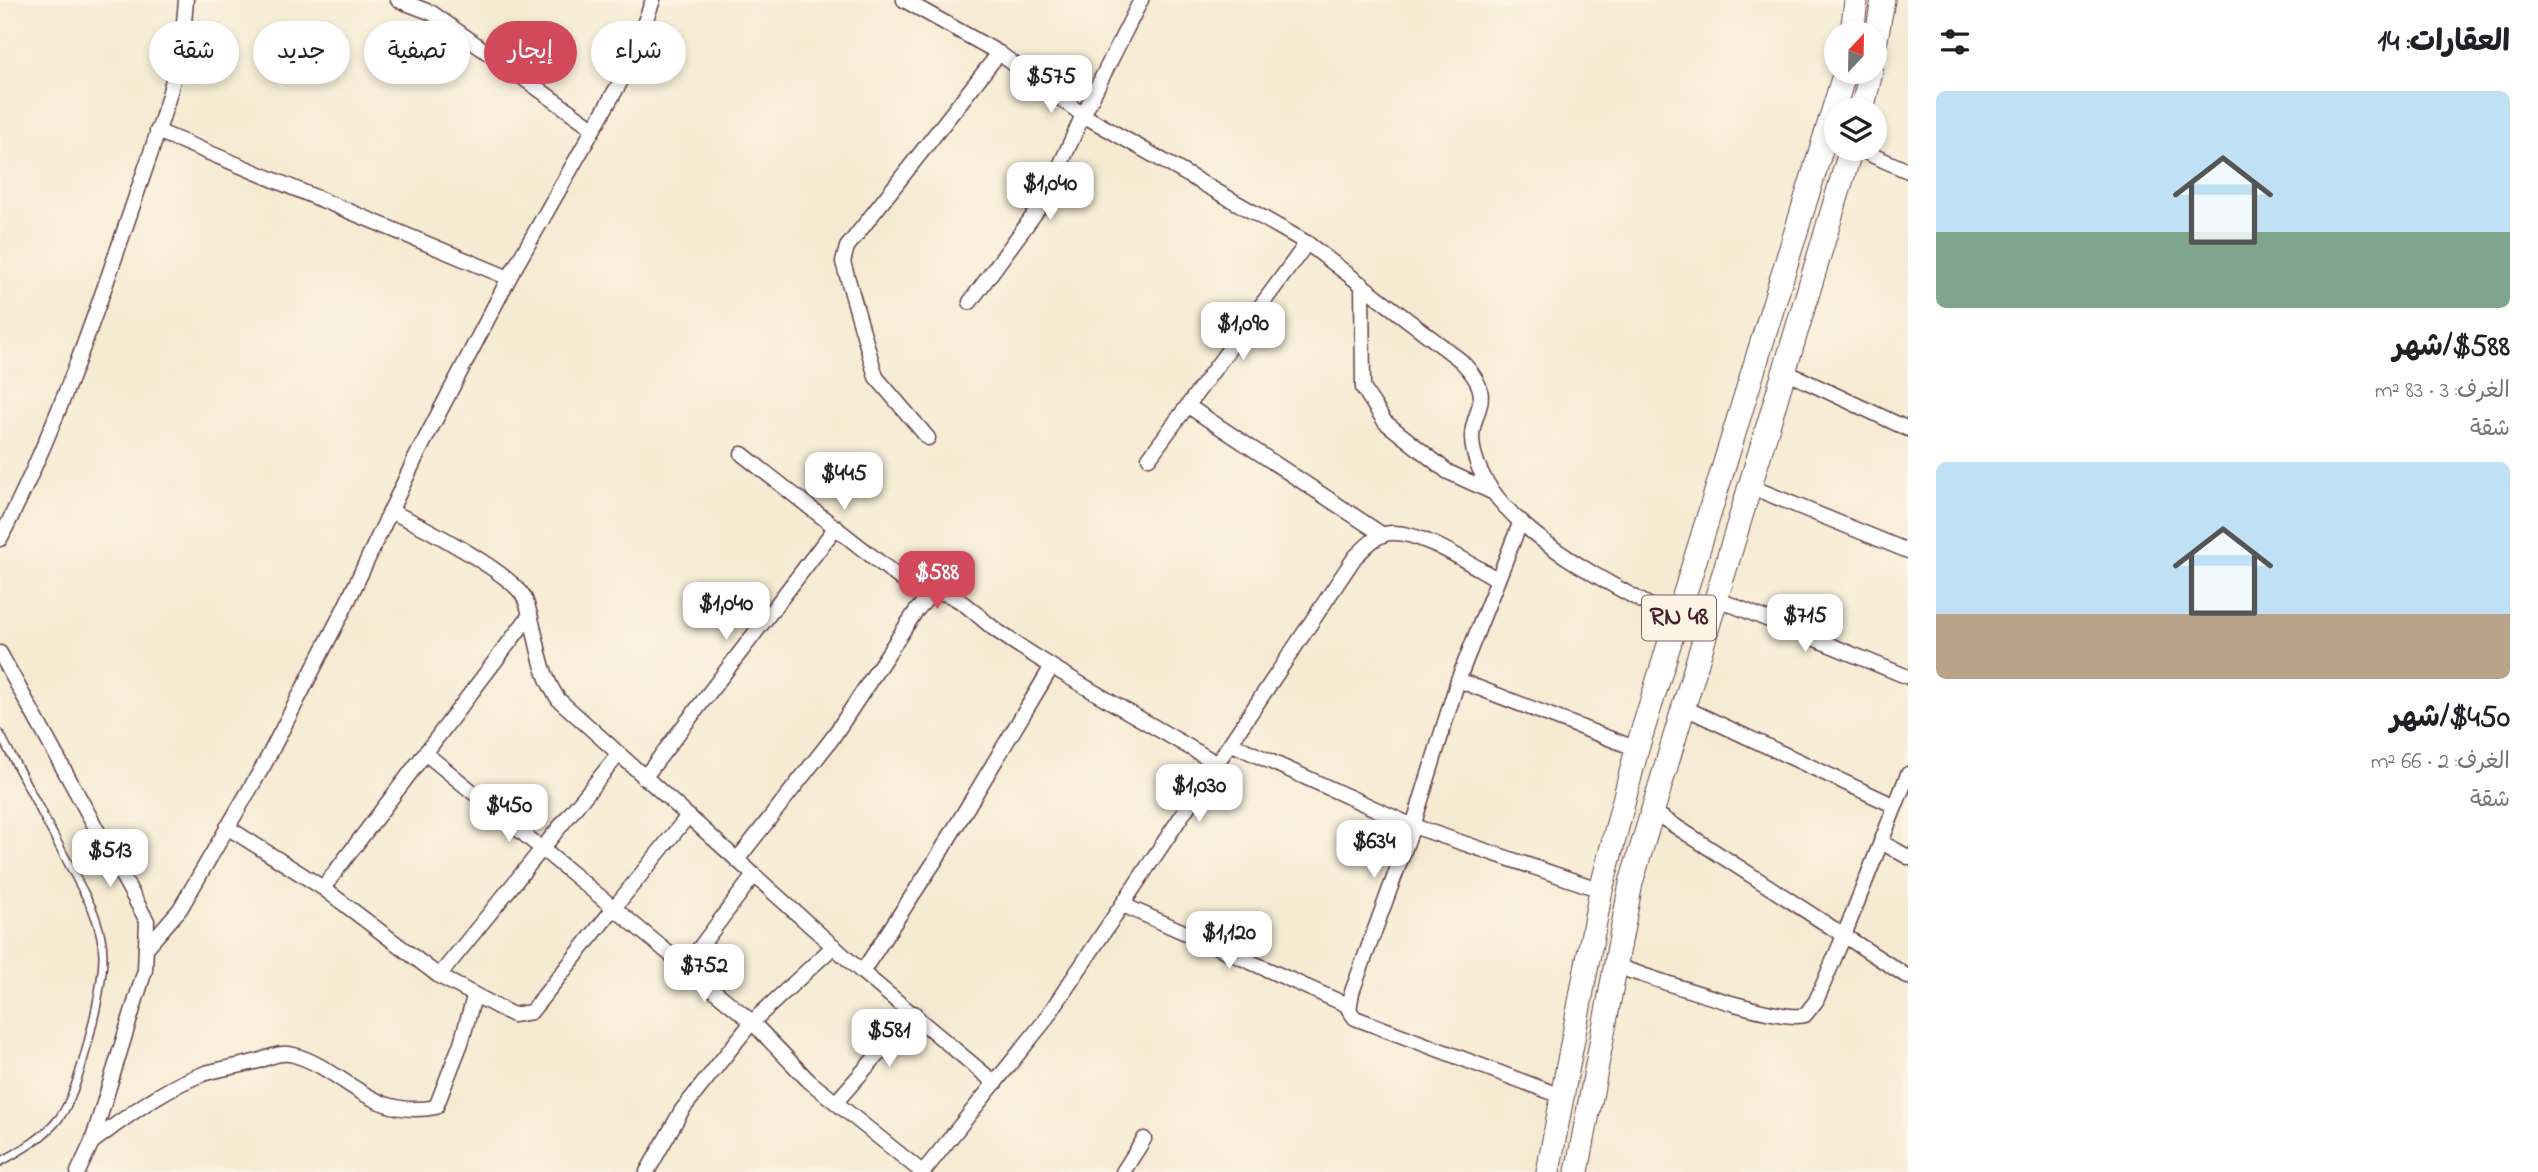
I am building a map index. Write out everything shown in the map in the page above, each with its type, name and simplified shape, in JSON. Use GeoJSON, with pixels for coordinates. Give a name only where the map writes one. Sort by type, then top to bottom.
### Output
{"type":"FeatureCollection","features":[{"type":"Feature","properties":{"kind":"highway"},"geometry":{"type":"LineString","coordinates":[[1853,21],[1856,0]]}},
{"type":"Feature","properties":{"kind":"highway"},"geometry":{"type":"LineString","coordinates":[[1879,21],[1883,0]]}},
{"type":"Feature","properties":{"kind":"highway","name":"RN 48"},"geometry":{"type":"LineString","coordinates":[[1548,1172],[1601,890],[1637,749],[1841,84]]}},
{"type":"Feature","properties":{"kind":"highway","name":"RN 48"},"geometry":{"type":"LineString","coordinates":[[1577,1172],[1631,883],[1847,161]]}},
{"type":"Feature","properties":{"kind":"street"},"geometry":{"type":"LineString","coordinates":[[0,539],[41,450],[101,300],[175,80],[186,0]]}},
{"type":"Feature","properties":{"kind":"street"},"geometry":{"type":"LineString","coordinates":[[398,0],[432,13],[593,128]]}},
{"type":"Feature","properties":{"kind":"street"},"geometry":{"type":"LineString","coordinates":[[148,946],[180,909],[265,763],[509,278],[627,70],[653,0]]}},
{"type":"Feature","properties":{"kind":"street"},"geometry":{"type":"LineString","coordinates":[[904,0],[999,53],[1083,115],[1307,243],[1460,360],[1478,379],[1482,402],[1472,438],[1474,455],[1494,493],[1521,521],[1587,569],[1678,621]]}},
{"type":"Feature","properties":{"kind":"street"},"geometry":{"type":"LineString","coordinates":[[970,302],[1044,201],[1083,115],[1141,0]]}},
{"type":"Feature","properties":{"kind":"street"},"geometry":{"type":"LineString","coordinates":[[928,438],[876,377],[843,262],[847,247],[999,53]]}},
{"type":"Feature","properties":{"kind":"street"},"geometry":{"type":"LineString","coordinates":[[157,131],[509,278]]}},
{"type":"Feature","properties":{"kind":"street"},"geometry":{"type":"LineString","coordinates":[[1885,161],[1908,171]]}},
{"type":"Feature","properties":{"kind":"street"},"geometry":{"type":"LineString","coordinates":[[1149,458],[1307,243]]}},
{"type":"Feature","properties":{"kind":"street"},"geometry":{"type":"LineString","coordinates":[[1362,284],[1363,388],[1385,422],[1448,472],[1494,493]]}},
{"type":"Feature","properties":{"kind":"street"},"geometry":{"type":"LineString","coordinates":[[1784,370],[1908,429]]}},
{"type":"Feature","properties":{"kind":"street"},"geometry":{"type":"LineString","coordinates":[[1188,406],[1383,535]]}},
{"type":"Feature","properties":{"kind":"street"},"geometry":{"type":"LineString","coordinates":[[742,454],[925,598]]}},
{"type":"Feature","properties":{"kind":"street"},"geometry":{"type":"LineString","coordinates":[[1749,486],[1908,551]]}},
{"type":"Feature","properties":{"kind":"street"},"geometry":{"type":"LineString","coordinates":[[391,512],[421,525],[508,580],[524,597],[550,688],[578,719],[862,972],[996,1083]]}},
{"type":"Feature","properties":{"kind":"street"},"geometry":{"type":"LineString","coordinates":[[1349,1006],[1413,826],[1458,680],[1521,521]]}},
{"type":"Feature","properties":{"kind":"street"},"geometry":{"type":"LineString","coordinates":[[644,778],[836,527]]}},
{"type":"Feature","properties":{"kind":"street"},"geometry":{"type":"LineString","coordinates":[[425,753],[686,966],[752,1022],[810,1081],[922,1172],[1043,1023],[1355,557],[1383,535],[1392,533],[1424,541],[1497,579]]}},
{"type":"Feature","properties":{"kind":"street"},"geometry":{"type":"LineString","coordinates":[[737,860],[831,740],[925,598],[933,592],[941,592],[956,599],[993,629],[1051,668],[1216,763]]}},
{"type":"Feature","properties":{"kind":"street"},"geometry":{"type":"LineString","coordinates":[[1715,598],[1908,677]]}},
{"type":"Feature","properties":{"kind":"street"},"geometry":{"type":"LineString","coordinates":[[323,888],[530,615]]}},
{"type":"Feature","properties":{"kind":"street"},"geometry":{"type":"LineString","coordinates":[[0,653],[147,921],[145,970],[92,1142],[78,1172]]}},
{"type":"Feature","properties":{"kind":"street"},"geometry":{"type":"LineString","coordinates":[[862,972],[935,861],[1051,668]]}},
{"type":"Feature","properties":{"kind":"street"},"geometry":{"type":"LineString","coordinates":[[1458,680],[1637,749]]}},
{"type":"Feature","properties":{"kind":"street"},"geometry":{"type":"LineString","coordinates":[[1682,707],[1895,806]]}},
{"type":"Feature","properties":{"kind":"street"},"geometry":{"type":"LineString","coordinates":[[1232,744],[1413,826],[1601,890]]}},
{"type":"Feature","properties":{"kind":"street"},"geometry":{"type":"LineString","coordinates":[[439,975],[618,755]]}},
{"type":"Feature","properties":{"kind":"street"},"geometry":{"type":"LineString","coordinates":[[1615,966],[1758,1009],[1800,1016],[1813,1006],[1908,774]]}},
{"type":"Feature","properties":{"kind":"street"},"geometry":{"type":"LineString","coordinates":[[1652,811],[1908,978]]}},
{"type":"Feature","properties":{"kind":"street"},"geometry":{"type":"LineString","coordinates":[[227,827],[323,888],[439,975],[474,997],[513,1015],[531,1012],[688,816]]}},
{"type":"Feature","properties":{"kind":"street"},"geometry":{"type":"LineString","coordinates":[[1881,842],[1908,858]]}},
{"type":"Feature","properties":{"kind":"street"},"geometry":{"type":"LineString","coordinates":[[686,966],[754,875]]}},
{"type":"Feature","properties":{"kind":"street"},"geometry":{"type":"LineString","coordinates":[[1123,905],[1349,1006],[1355,1018],[1561,1096]]}},
{"type":"Feature","properties":{"kind":"street"},"geometry":{"type":"LineString","coordinates":[[647,1172],[682,1110],[752,1022],[834,946]]}},
{"type":"Feature","properties":{"kind":"street"},"geometry":{"type":"LineString","coordinates":[[92,1142],[152,1099],[204,1073],[275,1054],[290,1053],[303,1058],[369,1099],[422,1110],[436,1107],[461,1044],[474,997]]}},
{"type":"Feature","properties":{"kind":"street"},"geometry":{"type":"LineString","coordinates":[[837,1101],[914,1013]]}},
{"type":"Feature","properties":{"kind":"street"},"geometry":{"type":"LineString","coordinates":[[1124,1172],[1143,1139]]}},
{"type":"Feature","properties":{"kind":"lane"},"geometry":{"type":"LineString","coordinates":[[0,734],[92,908],[100,932],[103,958],[80,1070],[69,1102],[49,1129],[0,1161]]}}]}
